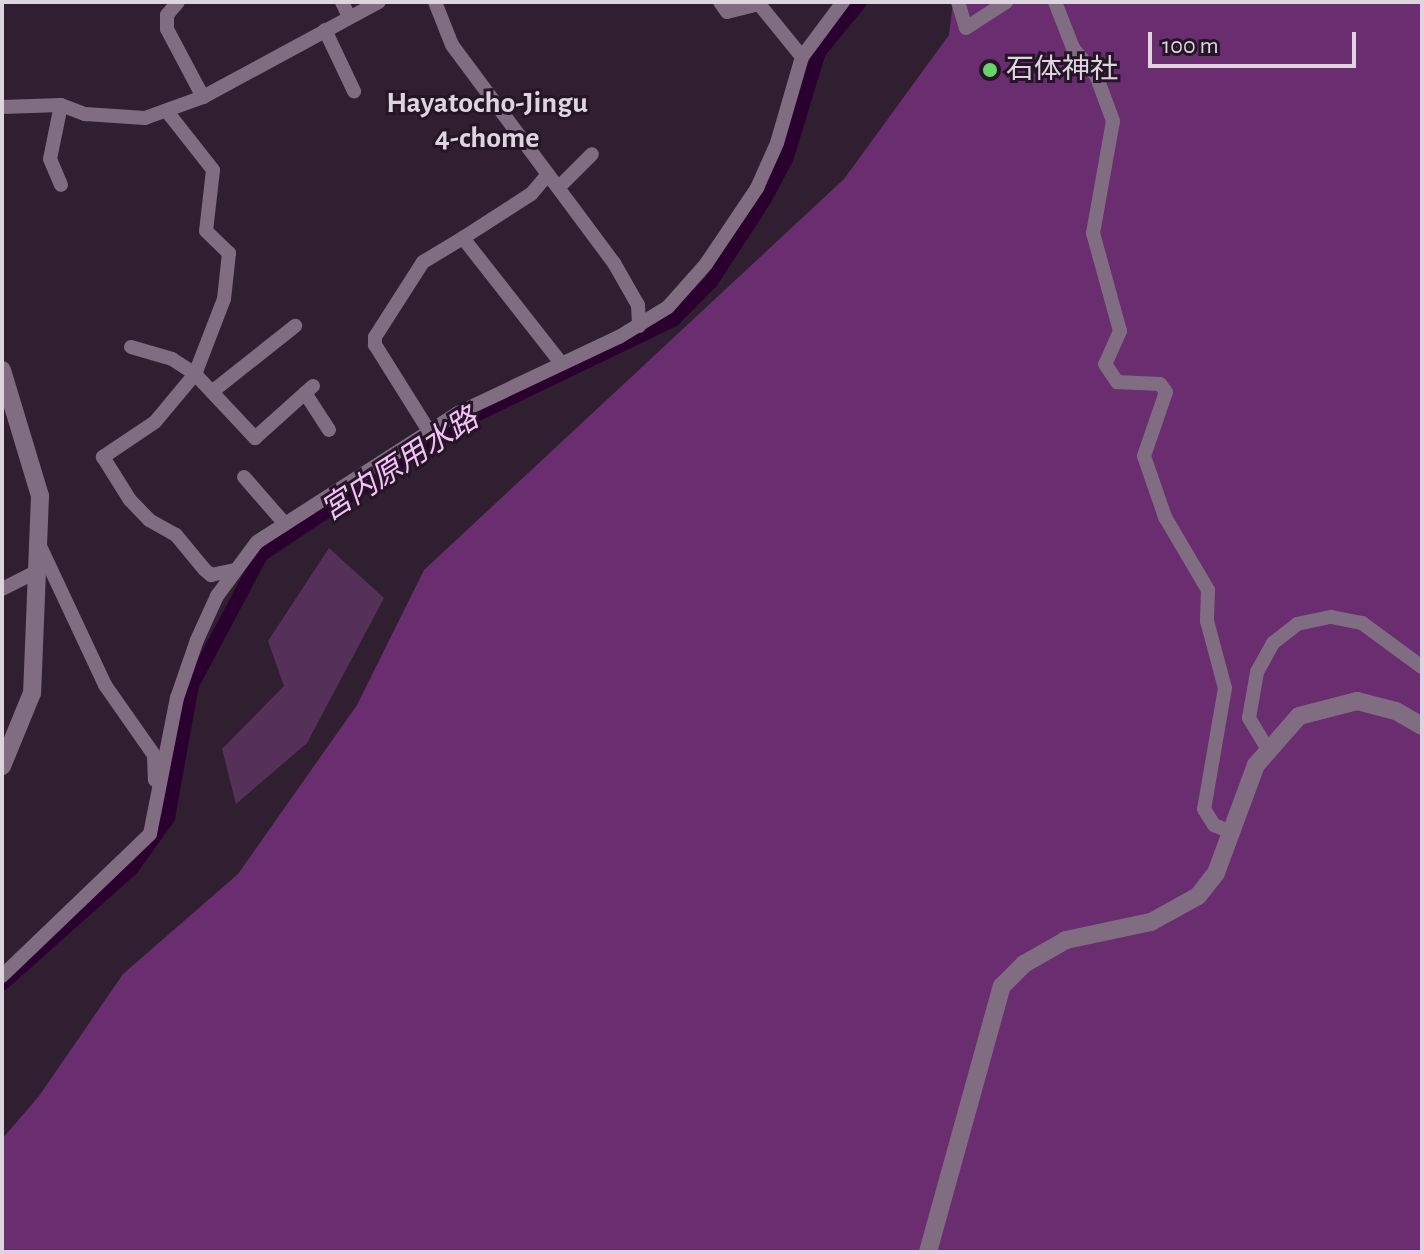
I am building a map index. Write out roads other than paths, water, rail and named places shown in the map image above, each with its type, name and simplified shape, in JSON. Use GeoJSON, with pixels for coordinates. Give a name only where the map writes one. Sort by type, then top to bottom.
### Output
{"type":"FeatureCollection","features":[{"type":"Feature","properties":{"kind":"street"},"geometry":{"type":"LineString","coordinates":[[178,2],[167,15],[167,29],[203,97]]}},
{"type":"Feature","properties":{"kind":"street"},"geometry":{"type":"LineString","coordinates":[[342,2],[349,17]]}},
{"type":"Feature","properties":{"kind":"street"},"geometry":{"type":"LineString","coordinates":[[2,107],[61,105],[126,117],[169,114],[379,2]]}},
{"type":"Feature","properties":{"kind":"street"},"geometry":{"type":"LineString","coordinates":[[435,2],[452,45],[560,186],[633,294],[639,326]]}},
{"type":"Feature","properties":{"kind":"street"},"geometry":{"type":"LineString","coordinates":[[720,2],[727,12],[759,4],[802,57]]}},
{"type":"Feature","properties":{"kind":"street"},"geometry":{"type":"LineString","coordinates":[[2,976],[150,834],[177,698],[197,640],[234,570],[257,542],[429,431],[639,326],[668,307],[693,281],[747,203],[777,143],[802,57],[843,2]]}},
{"type":"Feature","properties":{"kind":"street"},"geometry":{"type":"LineString","coordinates":[[958,2],[966,28],[1006,2]]}},
{"type":"Feature","properties":{"kind":"street"},"geometry":{"type":"LineString","coordinates":[[1055,2],[1073,48],[1102,86],[1113,121],[1093,233],[1120,331],[1105,364],[1117,382],[1160,384],[1166,392],[1144,456],[1165,517],[1208,590],[1207,621],[1225,688],[1204,809],[1214,825],[1231,832]]}},
{"type":"Feature","properties":{"kind":"street"},"geometry":{"type":"LineString","coordinates":[[325,30],[354,91]]}},
{"type":"Feature","properties":{"kind":"street"},"geometry":{"type":"LineString","coordinates":[[61,105],[50,165],[61,185]]}},
{"type":"Feature","properties":{"kind":"street"},"geometry":{"type":"LineString","coordinates":[[169,114],[212,167],[206,231],[230,255],[224,299],[195,374],[155,422],[103,457],[130,500],[149,520],[176,535],[205,570],[211,575],[234,570]]}},
{"type":"Feature","properties":{"kind":"street"},"geometry":{"type":"LineString","coordinates":[[560,186],[592,154]]}},
{"type":"Feature","properties":{"kind":"street"},"geometry":{"type":"LineString","coordinates":[[429,431],[375,345],[375,337],[423,262],[531,194],[548,174]]}},
{"type":"Feature","properties":{"kind":"street"},"geometry":{"type":"LineString","coordinates":[[463,238],[561,363]]}},
{"type":"Feature","properties":{"kind":"street"},"geometry":{"type":"LineString","coordinates":[[213,391],[295,326]]}},
{"type":"Feature","properties":{"kind":"street"},"geometry":{"type":"LineString","coordinates":[[131,347],[172,359],[195,374],[255,438],[309,390],[329,430]]}},
{"type":"Feature","properties":{"kind":"street"},"geometry":{"type":"LineString","coordinates":[[2,370],[37,476],[39,544],[32,693],[2,766]]}},
{"type":"Feature","properties":{"kind":"street"},"geometry":{"type":"LineString","coordinates":[[244,477],[285,524]]}},
{"type":"Feature","properties":{"kind":"street"},"geometry":{"type":"LineString","coordinates":[[39,544],[105,685],[154,755],[157,800]]}},
{"type":"Feature","properties":{"kind":"street"},"geometry":{"type":"LineString","coordinates":[[2,589],[38,571]]}},
{"type":"Feature","properties":{"kind":"street"},"geometry":{"type":"LineString","coordinates":[[1267,748],[1249,718],[1257,672],[1273,643],[1297,624],[1331,617],[1362,623],[1422,667]]}},
{"type":"Feature","properties":{"kind":"street"},"geometry":{"type":"LineString","coordinates":[[928,1252],[1002,986],[1024,964],[1066,940],[1171,914],[1198,896],[1216,873],[1246,787],[1267,748],[1299,716],[1343,703],[1367,703],[1422,726]]}},
{"type":"Feature","properties":{"kind":"waterway","name":"宮内原用水路"},"geometry":{"type":"LineString","coordinates":[[2,984],[132,868],[168,818],[192,685],[261,555],[455,425],[673,320],[711,282],[765,199],[787,157],[819,52],[860,2]]}},
{"type":"Feature","properties":{"kind":"place","name":"石体神社"},"geometry":{"type":"Point","coordinates":[990,70]}},
{"type":"Feature","properties":{"kind":"district","name":"Hayatocho-Jingu 4-chome"},"geometry":{"type":"Point","coordinates":[487,120]}}]}
